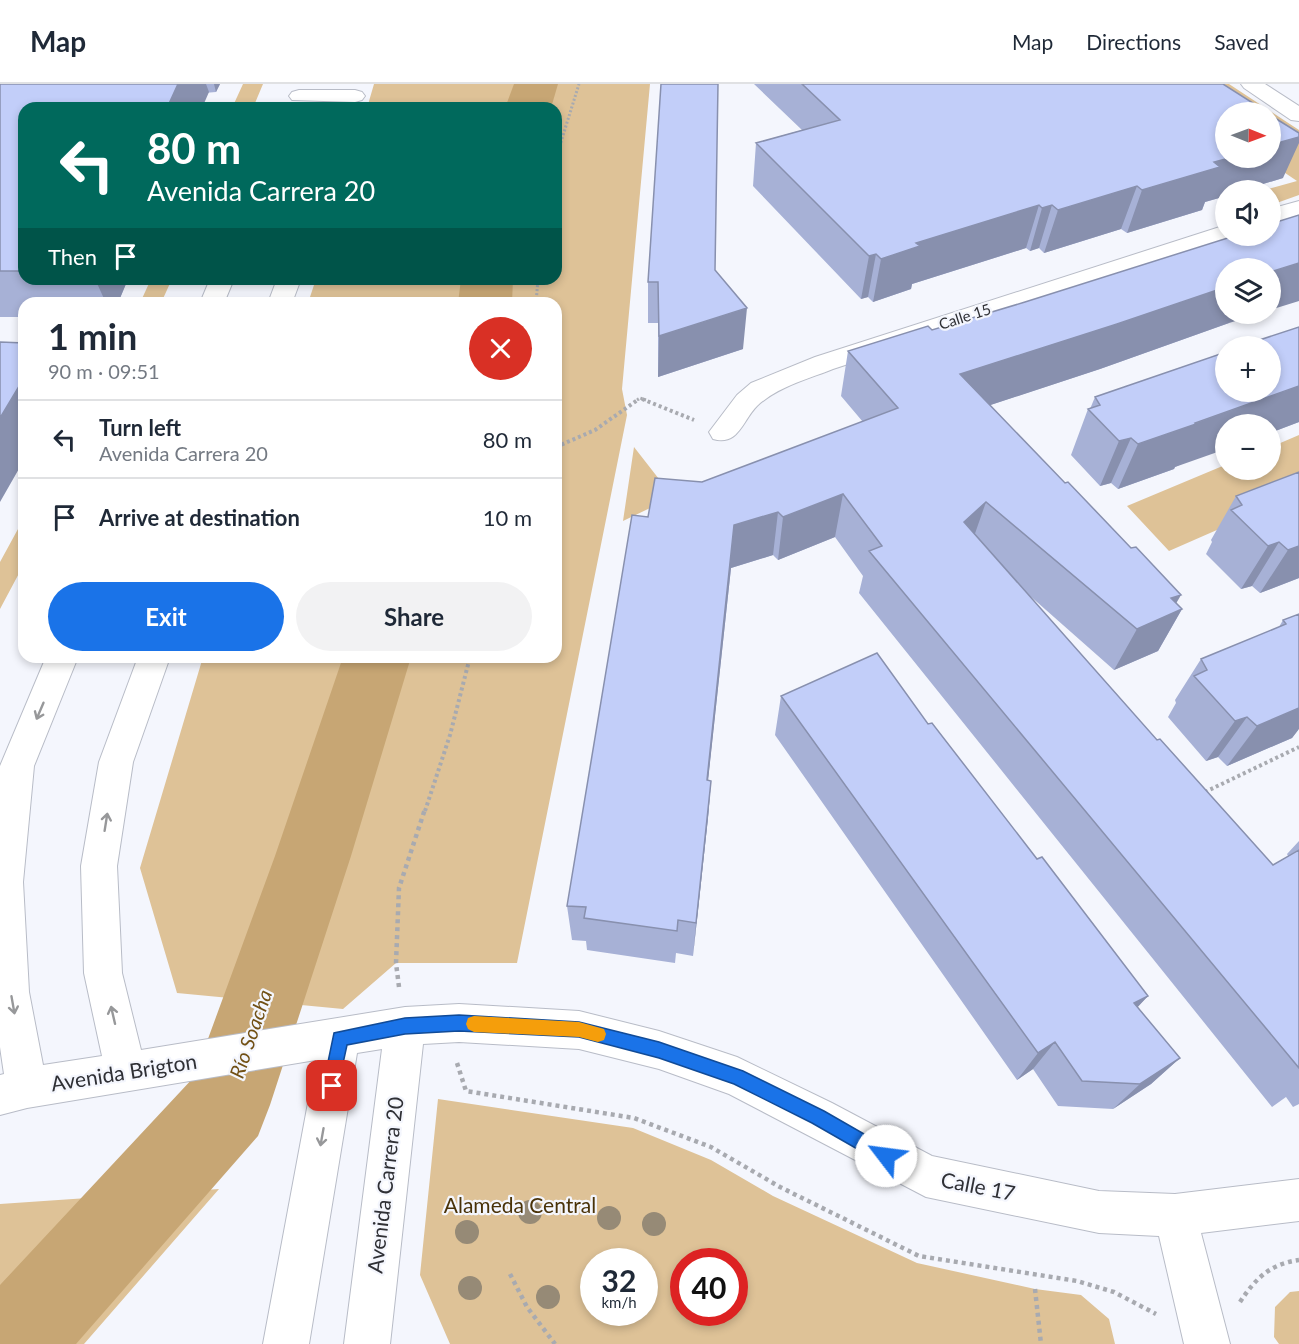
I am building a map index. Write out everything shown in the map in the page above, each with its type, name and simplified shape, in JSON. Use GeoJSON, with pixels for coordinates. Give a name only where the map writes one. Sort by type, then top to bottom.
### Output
{"type":"FeatureCollection","features":[{"type":"Feature","properties":{"kind":"street"},"geometry":{"type":"LineString","coordinates":[[1251,84],[1299,115]]}},
{"type":"Feature","properties":{"kind":"street"},"geometry":{"type":"LineString","coordinates":[[299,96],[354,96]]}},
{"type":"Feature","properties":{"kind":"street"},"geometry":{"type":"LineString","coordinates":[[1281,214],[1299,208]]}},
{"type":"Feature","properties":{"kind":"street","name":"Calle 15"},"geometry":{"type":"LineString","coordinates":[[723,432],[746,401],[760,389],[824,363],[1215,236]]}},
{"type":"Feature","properties":{"kind":"street"},"geometry":{"type":"LineString","coordinates":[[0,809],[60,663]]}},
{"type":"Feature","properties":{"kind":"street"},"geometry":{"type":"LineString","coordinates":[[126,1072],[103,973],[99,866],[116,762],[152,663]]}},
{"type":"Feature","properties":{"kind":"street"},"geometry":{"type":"LineString","coordinates":[[14,1091],[5,882],[17,766]]}},
{"type":"Feature","properties":{"kind":"street","name":"Calle 17"},"geometry":{"type":"LineString","coordinates":[[292,1046],[405,1026],[459,1023],[579,1030],[659,1050],[737,1077],[818,1117],[926,1176],[1099,1212],[1175,1215],[1299,1200]]}},
{"type":"Feature","properties":{"kind":"street","name":"Avenida Carrera 20"},"geometry":{"type":"LineString","coordinates":[[367,1344],[405,1026]]}},
{"type":"Feature","properties":{"kind":"street"},"geometry":{"type":"LineString","coordinates":[[285,1344],[340,1038]]}},
{"type":"Feature","properties":{"kind":"street","name":"Avenida Brigton"},"geometry":{"type":"LineString","coordinates":[[14,1091],[292,1046]]}},
{"type":"Feature","properties":{"kind":"street"},"geometry":{"type":"LineString","coordinates":[[1175,1215],[1203,1329]]}},
{"type":"Feature","properties":{"kind":"path"},"geometry":{"type":"LineString","coordinates":[[562,139],[579,84]]}},
{"type":"Feature","properties":{"kind":"path"},"geometry":{"type":"LineString","coordinates":[[562,444],[595,430],[640,398],[723,432]]}},
{"type":"Feature","properties":{"kind":"path"},"geometry":{"type":"LineString","coordinates":[[405,1026],[396,963],[399,888],[450,735],[468,663]]}},
{"type":"Feature","properties":{"kind":"path"},"geometry":{"type":"LineString","coordinates":[[1197,796],[1299,747]]}},
{"type":"Feature","properties":{"kind":"path"},"geometry":{"type":"LineString","coordinates":[[459,1023],[455,1058],[466,1091],[634,1118],[711,1147],[780,1187],[919,1256],[1077,1281],[1114,1292],[1156,1314],[1203,1329],[1235,1311],[1266,1269],[1283,1261],[1299,1260]]}},
{"type":"Feature","properties":{"kind":"path"},"geometry":{"type":"LineString","coordinates":[[510,1274],[527,1307],[555,1344]]}},
{"type":"Feature","properties":{"kind":"path"},"geometry":{"type":"LineString","coordinates":[[1035,1289],[1041,1344]]}},
{"type":"Feature","properties":{"kind":"green space"},"geometry":{"type":"Polygon","coordinates":[[[243,84],[263,84],[256,102],[235,102],[243,84]]]}},
{"type":"Feature","properties":{"kind":"green space"},"geometry":{"type":"Polygon","coordinates":[[[374,84],[650,84],[622,389],[627,415],[517,963],[396,963],[343,1009],[177,993],[140,868],[201,663],[562,663],[562,297],[310,297],[314,285],[562,285],[562,102],[369,102],[374,84]]]}},
{"type":"Feature","properties":{"kind":"green space"},"geometry":{"type":"Polygon","coordinates":[[[1155,84],[1229,84],[1256,102],[1215,102],[1215,108],[1155,84]]]}},
{"type":"Feature","properties":{"kind":"green space"},"geometry":{"type":"Polygon","coordinates":[[[1281,118],[1299,130],[1299,195],[1281,201],[1281,186],[1297,181],[1278,168],[1281,168],[1281,118]]]}},
{"type":"Feature","properties":{"kind":"green space"},"geometry":{"type":"Polygon","coordinates":[[[148,285],[169,285],[164,297],[143,297],[148,285]]]}},
{"type":"Feature","properties":{"kind":"green space"},"geometry":{"type":"Polygon","coordinates":[[[1299,435],[1299,494],[1169,551],[1127,506],[1215,469],[1215,480],[1281,480],[1281,443],[1299,435]]]}},
{"type":"Feature","properties":{"kind":"green space"},"geometry":{"type":"Polygon","coordinates":[[[634,447],[673,497],[623,521],[634,447]]]}},
{"type":"Feature","properties":{"kind":"green space"},"geometry":{"type":"Polygon","coordinates":[[[18,529],[18,575],[0,609],[0,562],[18,529]]]}},
{"type":"Feature","properties":{"kind":"green space","name":"Alameda Central"},"geometry":{"type":"Polygon","coordinates":[[[438,1099],[633,1128],[711,1160],[773,1196],[917,1263],[1035,1289],[1081,1295],[1109,1319],[1115,1344],[450,1344],[420,1275],[438,1099]]]}},
{"type":"Feature","properties":{"kind":"green space"},"geometry":{"type":"Polygon","coordinates":[[[219,1189],[84,1344],[0,1344],[0,1204],[219,1189]]]}},
{"type":"Feature","properties":{"kind":"green space"},"geometry":{"type":"Polygon","coordinates":[[[1299,1291],[1299,1344],[1279,1344],[1274,1337],[1275,1307],[1290,1292],[1299,1291]]]}},
{"type":"Feature","properties":{"kind":"building"},"geometry":{"type":"Polygon","coordinates":[[[0,84],[178,84],[170,102],[18,102],[18,271],[0,271],[0,84]]]}},
{"type":"Feature","properties":{"kind":"building"},"geometry":{"type":"Polygon","coordinates":[[[661,84],[718,84],[715,270],[747,308],[659,336],[658,282],[648,282],[661,84]]]}},
{"type":"Feature","properties":{"kind":"building"},"geometry":{"type":"Polygon","coordinates":[[[802,84],[1223,84],[1251,102],[1215,102],[1214,162],[1217,168],[1142,190],[1137,186],[1058,210],[1052,205],[1042,208],[1039,205],[916,243],[920,246],[881,259],[876,254],[869,256],[756,143],[840,120],[802,84]]]}},
{"type":"Feature","properties":{"kind":"building"},"geometry":{"type":"Polygon","coordinates":[[[1281,122],[1299,133],[1299,137],[1281,142],[1281,122]]]}},
{"type":"Feature","properties":{"kind":"building"},"geometry":{"type":"Polygon","coordinates":[[[1299,215],[1299,263],[1281,269],[1281,258],[1215,258],[1215,291],[960,374],[1065,483],[1068,482],[1131,548],[1136,547],[1181,595],[1171,598],[1182,609],[1137,629],[986,502],[964,522],[1157,740],[1160,739],[1273,865],[1299,850],[1299,1068],[869,551],[882,546],[843,494],[783,517],[778,512],[734,525],[707,780],[711,781],[696,923],[678,920],[677,931],[584,918],[586,907],[567,906],[632,515],[648,517],[655,478],[702,482],[898,408],[848,351],[928,326],[932,330],[1215,242],[1215,246],[1281,246],[1281,221],[1299,215]]]}},
{"type":"Feature","properties":{"kind":"building"},"geometry":{"type":"Polygon","coordinates":[[[1299,327],[1299,386],[1281,392],[1281,336],[1272,336],[1299,327]]]}},
{"type":"Feature","properties":{"kind":"building"},"geometry":{"type":"Polygon","coordinates":[[[0,342],[18,343],[18,388],[0,418],[0,342]]]}},
{"type":"Feature","properties":{"kind":"building"},"geometry":{"type":"Polygon","coordinates":[[[1215,356],[1215,402],[1254,402],[1215,414],[1196,424],[1138,444],[1131,438],[1119,441],[1088,409],[1100,405],[1095,397],[1215,356]]]}},
{"type":"Feature","properties":{"kind":"building"},"geometry":{"type":"Polygon","coordinates":[[[1299,472],[1299,546],[1288,550],[1279,542],[1268,546],[1231,510],[1242,505],[1236,496],[1299,472]]]}},
{"type":"Feature","properties":{"kind":"building"},"geometry":{"type":"Polygon","coordinates":[[[1299,614],[1299,708],[1257,726],[1247,717],[1235,721],[1194,676],[1207,670],[1201,659],[1286,624],[1283,620],[1299,614]]]}},
{"type":"Feature","properties":{"kind":"building"},"geometry":{"type":"Polygon","coordinates":[[[877,653],[928,724],[932,723],[1037,859],[1042,857],[1148,996],[1134,1003],[1180,1058],[1140,1084],[1082,1081],[1055,1042],[1038,1053],[781,696],[877,653]]]}},
{"type":"Feature","properties":{"kind":"waterway","name":"Río Soacha"},"geometry":{"type":"LineString","coordinates":[[530,102],[536,84]]}},
{"type":"Feature","properties":{"kind":"waterway","name":"Río Soacha"},"geometry":{"type":"LineString","coordinates":[[486,285],[486,297]]}},
{"type":"Feature","properties":{"kind":"waterway","name":"Río Soacha"},"geometry":{"type":"LineString","coordinates":[[10,1344],[65,1287],[227,1105],[313,856],[375,663]]}},
{"type":"Feature","properties":{"kind":"slow traffic"},"geometry":{"type":"LineString","coordinates":[[474,1024],[579,1030],[598,1034]]}},
{"type":"Feature","properties":{"kind":"route"},"geometry":{"type":"LineString","coordinates":[[332,1086],[340,1038],[405,1026],[459,1023],[579,1030],[659,1050],[737,1077],[818,1117],[886,1156]]}}]}
